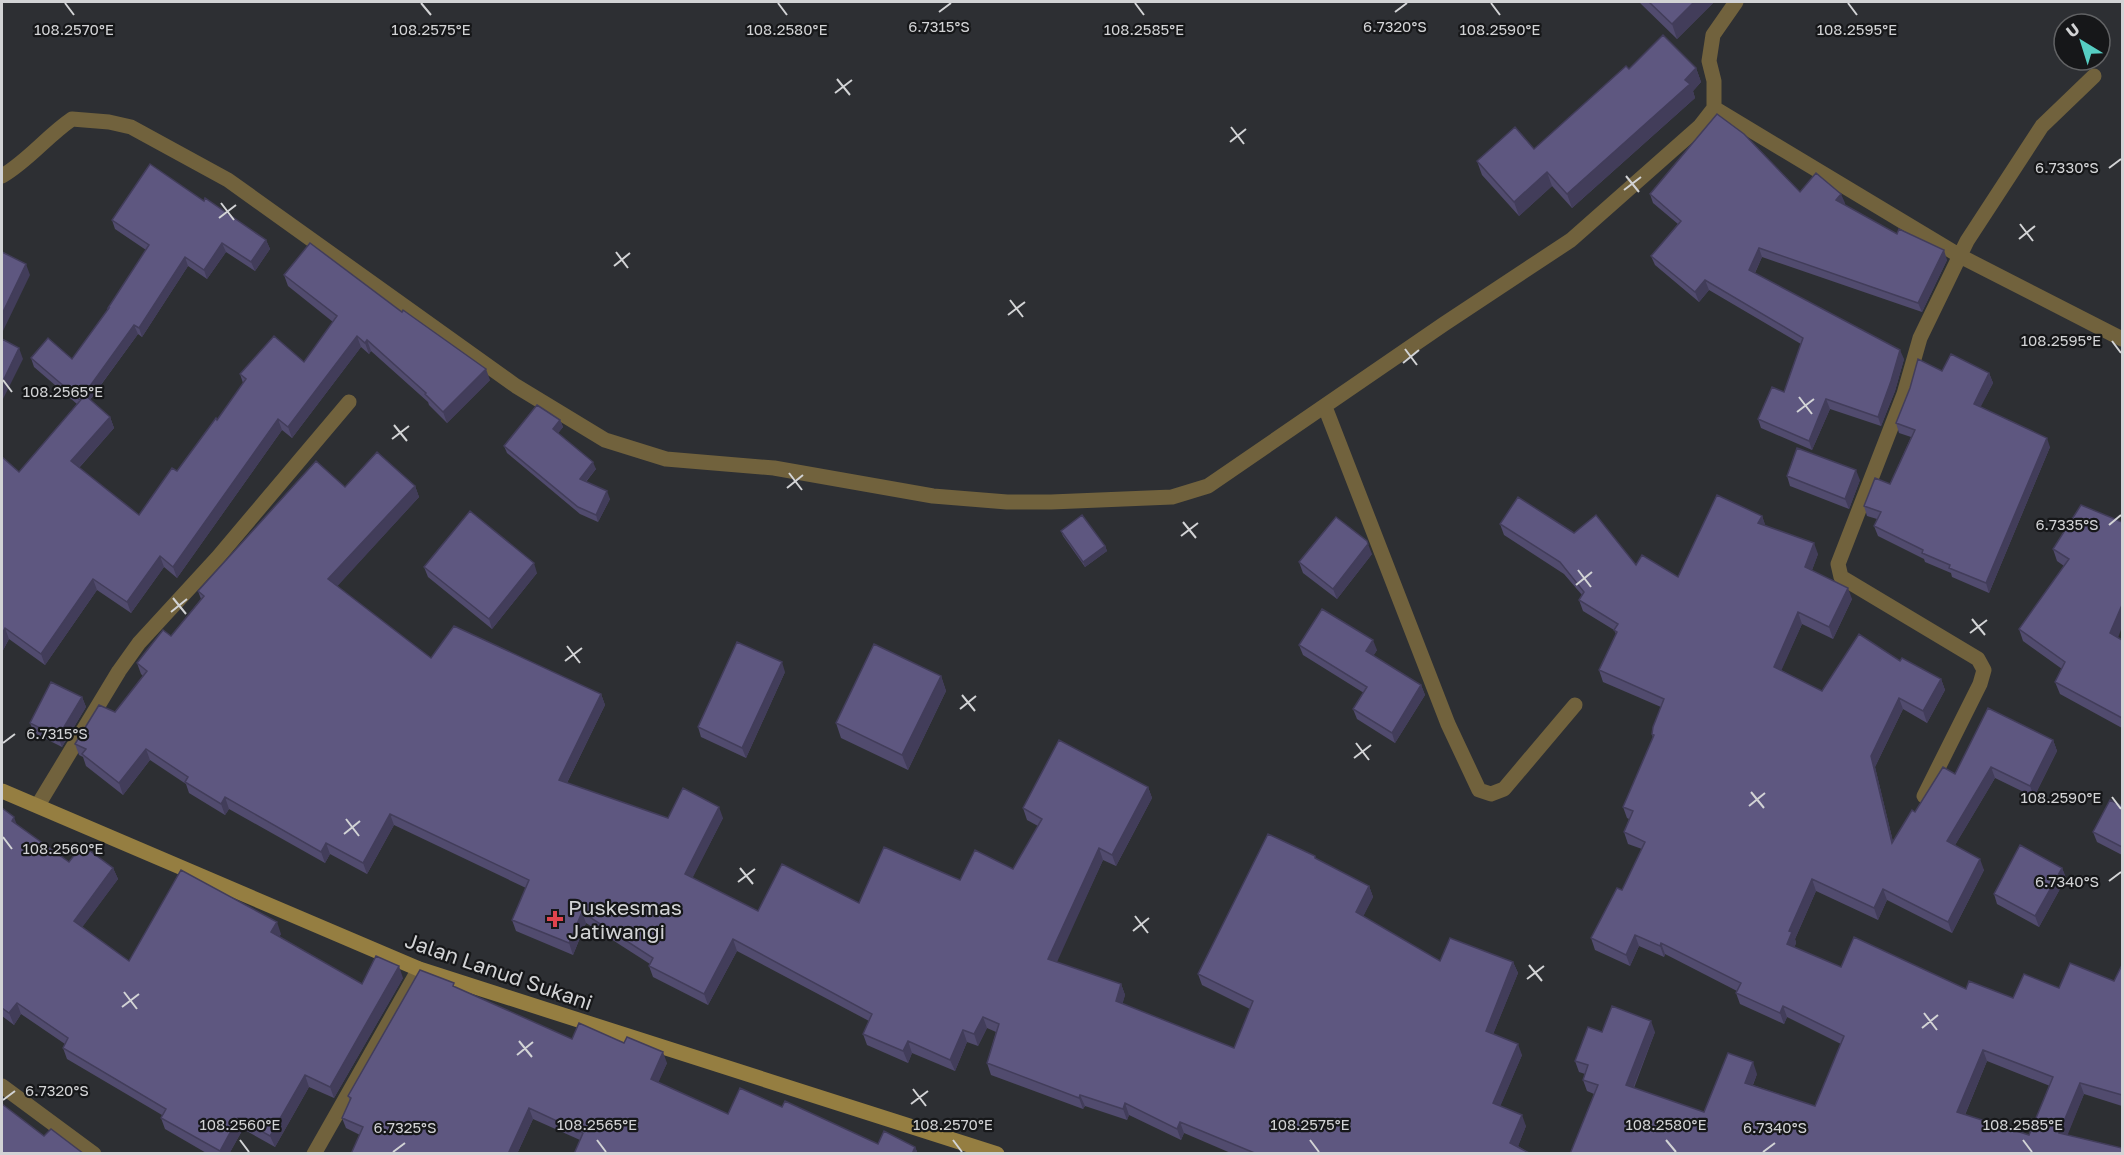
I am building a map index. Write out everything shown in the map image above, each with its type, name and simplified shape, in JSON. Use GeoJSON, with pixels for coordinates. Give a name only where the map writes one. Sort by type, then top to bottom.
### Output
{"type":"FeatureCollection","features":[{"type":"Feature","properties":{"kind":"street"},"geometry":{"type":"LineString","coordinates":[[2,176],[17,167],[53,132],[72,118],[131,127],[228,180],[516,386],[605,440],[666,459],[774,468],[944,497],[1018,502],[1172,497],[1208,486],[1571,240],[1700,126],[1714,108],[1714,81],[1710,62],[1713,35],[1736,2]]}},
{"type":"Feature","properties":{"kind":"street"},"geometry":{"type":"LineString","coordinates":[[1924,795],[1980,684],[1984,669],[1978,659],[1841,577],[1838,564],[1904,394],[1920,339],[1967,241],[2042,126],[2094,76]]}},
{"type":"Feature","properties":{"kind":"street"},"geometry":{"type":"LineString","coordinates":[[1714,108],[1960,256],[2122,339]]}},
{"type":"Feature","properties":{"kind":"street"},"geometry":{"type":"LineString","coordinates":[[38,806],[119,671],[139,643],[218,556],[350,402]]}},
{"type":"Feature","properties":{"kind":"street"},"geometry":{"type":"LineString","coordinates":[[1325,407],[1448,724],[1479,790],[1491,794],[1504,789],[1575,705]]}},
{"type":"Feature","properties":{"kind":"street","name":"Jalan Lanud Sukani"},"geometry":{"type":"LineString","coordinates":[[2,791],[418,969],[997,1154]]}},
{"type":"Feature","properties":{"kind":"street"},"geometry":{"type":"LineString","coordinates":[[314,1154],[418,969]]}},
{"type":"Feature","properties":{"kind":"street"},"geometry":{"type":"LineString","coordinates":[[2,1086],[94,1154]]}},
{"type":"Feature","properties":{"kind":"building"},"geometry":{"type":"Polygon","coordinates":[[[1649,2],[1694,2],[1672,24],[1649,2]]]}},
{"type":"Feature","properties":{"kind":"building"},"geometry":{"type":"Polygon","coordinates":[[[1663,35],[1696,68],[1685,80],[1690,84],[1567,194],[1547,172],[1514,202],[1477,161],[1515,127],[1534,149],[1626,66],[1629,69],[1663,35]]]}},
{"type":"Feature","properties":{"kind":"building"},"geometry":{"type":"Polygon","coordinates":[[[1717,114],[1744,134],[1800,192],[1816,173],[1841,194],[1836,200],[1897,234],[1899,229],[1944,250],[1918,303],[1759,248],[1749,270],[1900,350],[1878,417],[1826,399],[1809,441],[1758,419],[1772,387],[1784,392],[1803,338],[1705,280],[1695,292],[1651,256],[1681,221],[1650,194],[1717,114]]]}},
{"type":"Feature","properties":{"kind":"building"},"geometry":{"type":"Polygon","coordinates":[[[150,164],[266,240],[251,262],[222,243],[204,270],[185,257],[139,328],[134,325],[80,400],[31,358],[48,338],[72,359],[109,308],[149,245],[112,220],[150,164]]]}},
{"type":"Feature","properties":{"kind":"building"},"geometry":{"type":"Polygon","coordinates":[[[310,243],[402,312],[403,310],[486,369],[443,412],[426,393],[367,340],[365,343],[357,336],[288,427],[278,419],[173,567],[160,556],[127,602],[93,579],[41,654],[5,628],[2,634],[2,457],[19,472],[85,395],[110,417],[71,461],[139,515],[172,468],[177,471],[216,418],[217,420],[246,379],[240,374],[274,336],[304,362],[337,316],[284,275],[310,243]]]}},
{"type":"Feature","properties":{"kind":"building"},"geometry":{"type":"Polygon","coordinates":[[[2,252],[26,264],[2,314],[2,252]]]}},
{"type":"Feature","properties":{"kind":"building"},"geometry":{"type":"Polygon","coordinates":[[[2,339],[19,348],[2,383],[2,339]]]}},
{"type":"Feature","properties":{"kind":"building"},"geometry":{"type":"Polygon","coordinates":[[[1951,354],[1989,373],[1974,404],[2047,438],[1986,583],[1949,568],[1950,565],[1922,553],[1923,550],[1874,526],[1881,512],[1864,506],[1875,478],[1890,484],[1915,430],[1896,423],[1910,388],[1918,359],[1942,371],[1951,354]]]}},
{"type":"Feature","properties":{"kind":"building"},"geometry":{"type":"Polygon","coordinates":[[[537,405],[560,420],[553,429],[593,462],[580,479],[607,491],[596,515],[578,507],[504,446],[537,405]]]}},
{"type":"Feature","properties":{"kind":"building"},"geometry":{"type":"Polygon","coordinates":[[[1797,448],[1856,470],[1845,499],[1787,476],[1797,448]]]}},
{"type":"Feature","properties":{"kind":"building"},"geometry":{"type":"Polygon","coordinates":[[[377,452],[415,486],[328,579],[431,658],[454,626],[601,694],[559,780],[668,818],[683,788],[719,807],[685,874],[758,911],[782,864],[859,903],[884,847],[960,880],[975,850],[1013,869],[1042,819],[1023,808],[1059,740],[1148,787],[1112,855],[1099,848],[1048,959],[1121,984],[1116,1001],[1234,1048],[1253,1001],[1198,974],[1268,834],[1315,856],[1369,886],[1356,912],[1440,961],[1450,938],[1513,962],[1486,1031],[1518,1044],[1493,1103],[1522,1115],[1510,1143],[1531,1154],[1257,1154],[1180,1122],[1177,1129],[1125,1103],[1123,1109],[1080,1095],[1079,1098],[987,1063],[999,1024],[983,1017],[974,1034],[963,1030],[950,1060],[908,1041],[903,1051],[863,1034],[872,1014],[733,939],[704,994],[649,966],[653,958],[582,912],[569,943],[512,920],[529,880],[390,814],[363,863],[326,843],[321,852],[225,797],[221,804],[185,782],[188,777],[146,749],[119,783],[82,754],[86,749],[75,744],[99,705],[115,712],[147,671],[137,663],[163,630],[171,636],[204,596],[198,591],[316,461],[345,487],[377,452]]]}},
{"type":"Feature","properties":{"kind":"building"},"geometry":{"type":"Polygon","coordinates":[[[1717,495],[1762,516],[1758,523],[1814,543],[1805,567],[1848,588],[1829,627],[1798,612],[1774,667],[1822,691],[1859,634],[1900,661],[1902,658],[1941,679],[1923,711],[1899,698],[1871,756],[1892,843],[1912,810],[1915,812],[1943,767],[1955,774],[1988,708],[2053,740],[2030,786],[1991,767],[1947,841],[1980,859],[1948,922],[1883,889],[1874,908],[1812,879],[1789,931],[1792,932],[1787,944],[1841,967],[1854,937],[1966,989],[1969,981],[2013,998],[2024,974],[2059,988],[2070,963],[2114,981],[2122,965],[2122,1095],[2080,1083],[2059,1133],[2122,1148],[2122,1154],[1570,1154],[1598,1085],[1583,1080],[1588,1065],[1575,1061],[1588,1027],[1602,1032],[1612,1006],[1651,1021],[1626,1085],[1704,1112],[1728,1053],[1753,1062],[1745,1083],[1815,1106],[1844,1036],[1783,1006],[1780,1013],[1736,993],[1741,983],[1661,943],[1660,946],[1635,935],[1626,955],[1591,938],[1617,888],[1622,890],[1645,842],[1624,832],[1633,811],[1623,807],[1654,735],[1652,734],[1653,727],[1664,699],[1599,670],[1617,632],[1614,630],[1618,624],[1579,600],[1584,592],[1560,562],[1500,524],[1518,497],[1574,533],[1596,515],[1636,565],[1642,555],[1678,577],[1717,495]],[[1983,1050],[1957,1112],[2029,1135],[2053,1077],[1983,1050]]]}},
{"type":"Feature","properties":{"kind":"building"},"geometry":{"type":"Polygon","coordinates":[[[2081,505],[2122,522],[2122,605],[2110,633],[2122,640],[2122,718],[2055,682],[2065,662],[2019,629],[2069,559],[2053,549],[2081,505]]]}},
{"type":"Feature","properties":{"kind":"building"},"geometry":{"type":"Polygon","coordinates":[[[470,511],[534,563],[489,619],[424,567],[470,511]]]}},
{"type":"Feature","properties":{"kind":"building"},"geometry":{"type":"Polygon","coordinates":[[[1082,515],[1105,546],[1083,562],[1061,531],[1082,515]]]}},
{"type":"Feature","properties":{"kind":"building"},"geometry":{"type":"Polygon","coordinates":[[[1336,517],[1368,544],[1333,589],[1299,562],[1336,517]]]}},
{"type":"Feature","properties":{"kind":"building"},"geometry":{"type":"Polygon","coordinates":[[[1322,609],[1373,640],[1366,651],[1421,685],[1392,733],[1353,709],[1367,687],[1299,645],[1322,609]]]}},
{"type":"Feature","properties":{"kind":"building"},"geometry":{"type":"Polygon","coordinates":[[[737,642],[782,662],[742,748],[698,727],[737,642]]]}},
{"type":"Feature","properties":{"kind":"building"},"geometry":{"type":"Polygon","coordinates":[[[874,644],[941,676],[902,755],[836,723],[874,644]]]}},
{"type":"Feature","properties":{"kind":"building"},"geometry":{"type":"Polygon","coordinates":[[[51,682],[82,697],[58,737],[30,723],[51,682]]]}},
{"type":"Feature","properties":{"kind":"building"},"geometry":{"type":"Polygon","coordinates":[[[2110,800],[2122,806],[2122,847],[2093,832],[2110,800]]]}},
{"type":"Feature","properties":{"kind":"building"},"geometry":{"type":"Polygon","coordinates":[[[2,808],[14,817],[12,821],[69,862],[82,845],[113,868],[74,921],[129,961],[181,870],[277,922],[271,932],[362,984],[376,956],[399,966],[330,1087],[305,1075],[270,1136],[238,1118],[220,1151],[161,1118],[166,1109],[63,1048],[68,1038],[17,1003],[9,1013],[2,1008],[2,808]]]}},
{"type":"Feature","properties":{"kind":"building"},"geometry":{"type":"Polygon","coordinates":[[[2020,845],[2062,868],[2035,916],[1994,894],[2020,845]]]}},
{"type":"Feature","properties":{"kind":"building"},"geometry":{"type":"Polygon","coordinates":[[[420,970],[454,983],[453,986],[572,1039],[579,1023],[624,1043],[627,1037],[663,1052],[651,1079],[728,1114],[740,1088],[782,1107],[785,1101],[878,1144],[884,1131],[915,1147],[912,1154],[574,1154],[583,1133],[529,1108],[508,1154],[351,1154],[363,1127],[342,1118],[351,1098],[348,1096],[420,970]]]}},
{"type":"Feature","properties":{"kind":"building"},"geometry":{"type":"Polygon","coordinates":[[[2,1104],[44,1136],[51,1129],[84,1154],[2,1154],[2,1104]]]}},
{"type":"Feature","properties":{"kind":"place","name":"Puskesmas Jatiwangi"},"geometry":{"type":"Point","coordinates":[555,919]}}]}
